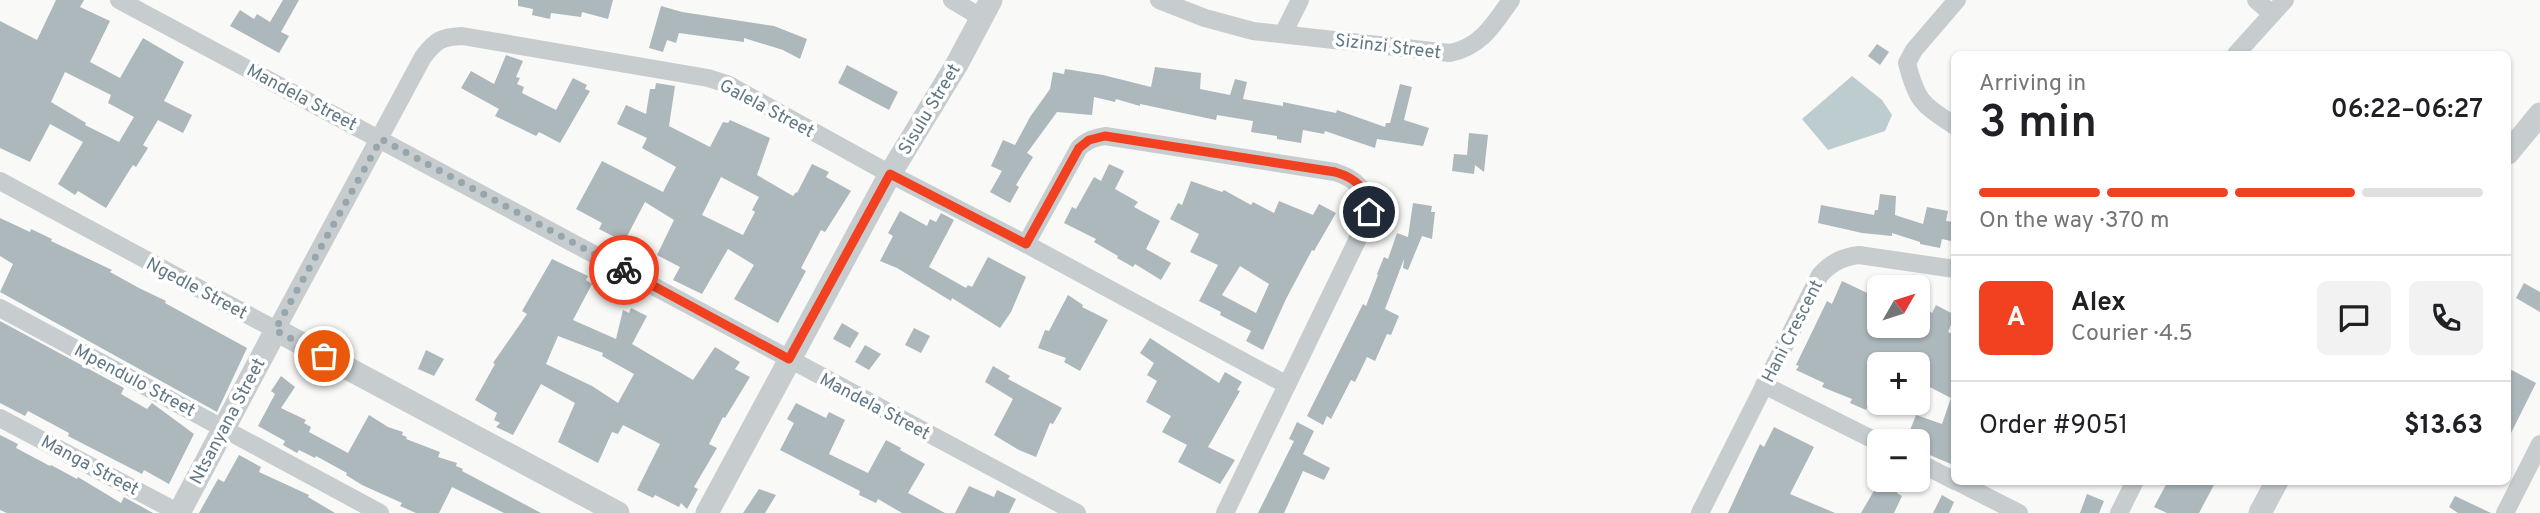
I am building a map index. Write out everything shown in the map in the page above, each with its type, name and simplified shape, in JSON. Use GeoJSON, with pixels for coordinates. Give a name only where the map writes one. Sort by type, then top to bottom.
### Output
{"type":"FeatureCollection","features":[{"type":"Feature","properties":{"kind":"street","name":"Mandela Street"},"geometry":{"type":"LineString","coordinates":[[119,0],[1077,513]]}},
{"type":"Feature","properties":{"kind":"street"},"geometry":{"type":"LineString","coordinates":[[952,0],[986,9]]}},
{"type":"Feature","properties":{"kind":"street","name":"Sizinzi Street"},"geometry":{"type":"LineString","coordinates":[[1159,0],[1233,27],[1450,53],[1465,50],[1477,43],[1494,26],[1511,0]]}},
{"type":"Feature","properties":{"kind":"street"},"geometry":{"type":"LineString","coordinates":[[1283,34],[1300,0]]}},
{"type":"Feature","properties":{"kind":"street"},"geometry":{"type":"LineString","coordinates":[[1951,123],[1924,106],[1913,85],[1907,63],[1914,50],[1956,0]]}},
{"type":"Feature","properties":{"kind":"street"},"geometry":{"type":"LineString","coordinates":[[2256,0],[2271,7]]}},
{"type":"Feature","properties":{"kind":"street"},"geometry":{"type":"LineString","coordinates":[[2238,51],[2271,7],[2285,0]]}},
{"type":"Feature","properties":{"kind":"street","name":"Sisulu Street"},"geometry":{"type":"LineString","coordinates":[[707,513],[890,174],[986,9]]}},
{"type":"Feature","properties":{"kind":"street","name":"Galela Street"},"geometry":{"type":"LineString","coordinates":[[275,330],[381,139],[423,57],[432,44],[445,37],[463,36],[727,83],[890,174],[1287,385]]}},
{"type":"Feature","properties":{"kind":"street"},"geometry":{"type":"LineString","coordinates":[[2511,149],[2540,114]]}},
{"type":"Feature","properties":{"kind":"street"},"geometry":{"type":"LineString","coordinates":[[1026,244],[1079,148],[1089,140],[1105,136],[1348,176],[1356,181],[1366,194],[1369,212],[1366,222],[1224,513]]}},
{"type":"Feature","properties":{"kind":"street","name":"Ngedle Street"},"geometry":{"type":"LineString","coordinates":[[0,181],[616,513]]}},
{"type":"Feature","properties":{"kind":"street","name":"Hani Crescent"},"geometry":{"type":"LineString","coordinates":[[1700,513],[1819,275],[1848,256],[1858,255],[1951,268]]}},
{"type":"Feature","properties":{"kind":"street","name":"Mpendulo Street"},"geometry":{"type":"LineString","coordinates":[[0,308],[380,513]]}},
{"type":"Feature","properties":{"kind":"street","name":"Ntsanyana Street"},"geometry":{"type":"LineString","coordinates":[[179,513],[275,330]]}},
{"type":"Feature","properties":{"kind":"street"},"geometry":{"type":"LineString","coordinates":[[1764,385],[1867,436]]}},
{"type":"Feature","properties":{"kind":"street","name":"Manga Street"},"geometry":{"type":"LineString","coordinates":[[0,418],[179,513]]}},
{"type":"Feature","properties":{"kind":"street"},"geometry":{"type":"LineString","coordinates":[[2505,513],[2538,453]]}},
{"type":"Feature","properties":{"kind":"street"},"geometry":{"type":"LineString","coordinates":[[1930,468],[1951,479]]}},
{"type":"Feature","properties":{"kind":"street"},"geometry":{"type":"LineString","coordinates":[[1963,485],[2019,513]]}},
{"type":"Feature","properties":{"kind":"street"},"geometry":{"type":"LineString","coordinates":[[2119,513],[2133,485]]}},
{"type":"Feature","properties":{"kind":"street"},"geometry":{"type":"LineString","coordinates":[[2260,513],[2275,485]]}},
{"type":"Feature","properties":{"kind":"shaded area"},"geometry":{"type":"Polygon","coordinates":[[[1852,76],[1882,100],[1892,115],[1885,131],[1828,150],[1802,119],[1852,76]]]}},
{"type":"Feature","properties":{"kind":"building"},"geometry":{"type":"Polygon","coordinates":[[[56,0],[84,0],[80,7],[110,21],[90,62],[120,78],[143,38],[184,62],[164,101],[192,115],[183,133],[158,120],[143,145],[148,148],[136,167],[133,165],[106,208],[78,191],[75,195],[58,184],[83,142],[50,124],[30,162],[0,148],[0,21],[37,40],[56,0]],[[65,72],[51,102],[86,123],[85,125],[119,142],[134,117],[108,103],[111,95],[65,72]]]}},
{"type":"Feature","properties":{"kind":"building"},"geometry":{"type":"Polygon","coordinates":[[[283,0],[299,0],[281,32],[289,36],[279,53],[230,26],[240,10],[254,19],[257,14],[270,22],[283,0]]]}},
{"type":"Feature","properties":{"kind":"building"},"geometry":{"type":"Polygon","coordinates":[[[518,0],[613,0],[608,19],[582,12],[581,17],[551,13],[550,19],[532,15],[533,9],[518,6],[518,0]]]}},
{"type":"Feature","properties":{"kind":"building"},"geometry":{"type":"Polygon","coordinates":[[[661,6],[682,12],[774,26],[807,39],[800,59],[783,50],[744,38],[744,42],[679,33],[676,43],[667,40],[663,52],[649,48],[661,6]]]}},
{"type":"Feature","properties":{"kind":"building"},"geometry":{"type":"Polygon","coordinates":[[[1877,44],[1889,52],[1880,65],[1868,56],[1877,44]]]}},
{"type":"Feature","properties":{"kind":"building"},"geometry":{"type":"Polygon","coordinates":[[[506,55],[523,61],[516,77],[520,78],[517,84],[524,87],[522,93],[556,110],[573,78],[587,85],[585,89],[590,91],[560,143],[539,132],[536,136],[495,116],[499,109],[461,88],[471,71],[494,84],[506,55]]]}},
{"type":"Feature","properties":{"kind":"building"},"geometry":{"type":"Polygon","coordinates":[[[847,65],[898,92],[889,110],[838,83],[847,65]]]}},
{"type":"Feature","properties":{"kind":"building"},"geometry":{"type":"Polygon","coordinates":[[[1155,67],[1201,73],[1200,89],[1230,95],[1235,79],[1247,82],[1243,99],[1283,106],[1283,102],[1336,113],[1337,110],[1385,127],[1386,123],[1390,123],[1400,84],[1412,87],[1404,120],[1429,128],[1423,146],[1377,139],[1375,148],[1325,131],[1324,134],[1303,130],[1301,143],[1251,132],[1253,121],[1217,115],[1216,120],[1116,99],[1115,102],[1094,97],[1092,115],[1057,112],[1027,153],[1033,157],[1016,185],[1019,187],[1010,203],[990,192],[1002,171],[991,166],[1003,140],[1015,145],[1030,117],[1050,89],[1053,72],[1064,74],[1065,69],[1151,87],[1155,67]]]}},
{"type":"Feature","properties":{"kind":"building"},"geometry":{"type":"Polygon","coordinates":[[[656,83],[675,86],[669,126],[710,147],[723,122],[728,123],[730,120],[770,138],[757,175],[793,196],[812,164],[829,172],[826,177],[851,191],[825,232],[821,230],[801,268],[806,271],[778,323],[734,299],[754,265],[728,249],[702,294],[673,280],[680,267],[657,255],[674,220],[645,202],[624,242],[599,229],[602,223],[576,209],[602,161],[663,192],[676,167],[642,148],[647,138],[617,124],[626,105],[646,114],[650,89],[655,89],[656,83]],[[721,177],[702,215],[743,235],[755,212],[752,210],[759,197],[721,177]]]}},
{"type":"Feature","properties":{"kind":"building"},"geometry":{"type":"Polygon","coordinates":[[[1469,133],[1488,135],[1484,172],[1475,165],[1474,174],[1452,171],[1454,154],[1467,155],[1469,133]]]}},
{"type":"Feature","properties":{"kind":"building"},"geometry":{"type":"Polygon","coordinates":[[[1109,164],[1124,171],[1115,189],[1138,202],[1134,207],[1160,221],[1146,249],[1171,263],[1161,280],[1135,264],[1133,267],[1117,258],[1118,256],[1094,242],[1096,239],[1064,223],[1072,207],[1076,209],[1094,177],[1101,181],[1109,164]]]}},
{"type":"Feature","properties":{"kind":"building"},"geometry":{"type":"Polygon","coordinates":[[[1191,181],[1222,192],[1224,190],[1251,205],[1253,202],[1274,213],[1279,201],[1313,215],[1319,204],[1336,213],[1314,251],[1312,250],[1263,350],[1246,341],[1251,331],[1199,301],[1218,265],[1190,252],[1199,234],[1170,219],[1178,203],[1182,205],[1191,181]],[[1240,266],[1222,295],[1256,313],[1269,284],[1240,266]]]}},
{"type":"Feature","properties":{"kind":"building"},"geometry":{"type":"Polygon","coordinates":[[[1880,194],[1896,196],[1895,215],[1923,224],[1927,207],[1948,211],[1946,221],[1951,222],[1951,241],[1942,239],[1940,248],[1920,244],[1892,233],[1892,236],[1862,233],[1818,223],[1821,205],[1874,215],[1875,210],[1878,210],[1880,194]]]}},
{"type":"Feature","properties":{"kind":"building"},"geometry":{"type":"Polygon","coordinates":[[[1413,203],[1432,206],[1431,212],[1435,212],[1432,239],[1422,236],[1408,270],[1403,268],[1404,259],[1385,309],[1399,316],[1391,335],[1387,334],[1375,361],[1367,357],[1355,382],[1351,380],[1331,419],[1327,416],[1323,425],[1307,416],[1363,304],[1366,306],[1384,257],[1388,259],[1397,233],[1408,237],[1413,203]]]}},
{"type":"Feature","properties":{"kind":"building"},"geometry":{"type":"Polygon","coordinates":[[[900,211],[927,226],[930,219],[936,222],[941,213],[954,220],[929,267],[966,288],[968,285],[972,287],[988,257],[1026,277],[1011,312],[1000,328],[952,298],[951,301],[897,268],[880,261],[893,236],[888,233],[900,211]]]}},
{"type":"Feature","properties":{"kind":"building"},"geometry":{"type":"Polygon","coordinates":[[[0,218],[30,232],[31,229],[112,270],[110,272],[247,348],[217,412],[0,292],[13,264],[0,256],[0,218]]]}},
{"type":"Feature","properties":{"kind":"building"},"geometry":{"type":"Polygon","coordinates":[[[552,259],[588,276],[586,280],[592,284],[573,320],[616,339],[623,310],[629,313],[631,308],[647,316],[632,344],[693,380],[715,347],[740,362],[735,369],[750,377],[725,418],[723,417],[709,444],[717,448],[694,487],[698,489],[687,509],[681,503],[679,507],[655,495],[653,498],[637,490],[660,444],[623,425],[618,434],[612,432],[598,463],[558,442],[575,403],[541,384],[513,435],[496,427],[500,423],[494,420],[497,413],[475,400],[495,364],[493,363],[527,314],[522,311],[552,259]],[[558,336],[546,364],[592,386],[618,403],[634,374],[602,356],[603,353],[558,336]]]}},
{"type":"Feature","properties":{"kind":"building"},"geometry":{"type":"Polygon","coordinates":[[[1842,281],[1867,293],[1867,338],[1930,338],[1930,312],[1932,313],[1936,305],[1951,313],[1948,332],[1951,333],[1951,398],[1930,387],[1930,352],[1867,352],[1866,410],[1850,403],[1852,399],[1822,387],[1824,383],[1796,370],[1827,301],[1832,304],[1842,281]]]}},
{"type":"Feature","properties":{"kind":"building"},"geometry":{"type":"Polygon","coordinates":[[[2524,283],[2540,292],[2540,312],[2516,298],[2524,283]]]}},
{"type":"Feature","properties":{"kind":"building"},"geometry":{"type":"Polygon","coordinates":[[[1068,295],[1083,305],[1082,307],[1108,320],[1080,371],[1064,362],[1066,358],[1038,348],[1045,330],[1049,331],[1068,295]]]}},
{"type":"Feature","properties":{"kind":"building"},"geometry":{"type":"Polygon","coordinates":[[[0,321],[124,388],[121,394],[147,409],[152,403],[194,434],[169,484],[144,470],[142,474],[68,436],[69,433],[28,411],[25,416],[0,403],[0,321]]]}},
{"type":"Feature","properties":{"kind":"building"},"geometry":{"type":"Polygon","coordinates":[[[842,323],[859,333],[850,348],[833,339],[842,323]]]}},
{"type":"Feature","properties":{"kind":"building"},"geometry":{"type":"Polygon","coordinates":[[[914,328],[930,336],[921,353],[905,345],[914,328]]]}},
{"type":"Feature","properties":{"kind":"building"},"geometry":{"type":"Polygon","coordinates":[[[1150,338],[1219,383],[1225,372],[1242,382],[1237,390],[1240,391],[1208,447],[1235,460],[1220,484],[1178,462],[1187,445],[1162,432],[1171,416],[1146,402],[1157,381],[1147,375],[1154,363],[1140,353],[1150,338]]]}},
{"type":"Feature","properties":{"kind":"building"},"geometry":{"type":"Polygon","coordinates":[[[865,345],[881,354],[869,370],[855,362],[865,345]]]}},
{"type":"Feature","properties":{"kind":"building"},"geometry":{"type":"Polygon","coordinates":[[[426,350],[444,359],[434,376],[418,369],[426,350]]]}},
{"type":"Feature","properties":{"kind":"building"},"geometry":{"type":"Polygon","coordinates":[[[993,366],[1010,376],[1008,379],[1062,408],[1053,424],[1050,423],[1036,457],[994,435],[1013,399],[985,382],[993,366]]]}},
{"type":"Feature","properties":{"kind":"building"},"geometry":{"type":"Polygon","coordinates":[[[2511,370],[2536,383],[2511,433],[2511,370]]]}},
{"type":"Feature","properties":{"kind":"building"},"geometry":{"type":"Polygon","coordinates":[[[281,376],[295,387],[281,408],[306,420],[304,423],[311,427],[309,432],[348,453],[369,415],[388,427],[403,432],[402,435],[407,437],[406,439],[440,452],[438,457],[457,463],[456,466],[463,469],[462,471],[541,513],[504,513],[452,487],[439,513],[416,513],[400,506],[402,503],[362,485],[346,475],[347,473],[316,456],[315,458],[299,450],[297,453],[283,445],[285,441],[258,426],[275,394],[271,391],[281,376]]]}},
{"type":"Feature","properties":{"kind":"building"},"geometry":{"type":"Polygon","coordinates":[[[1951,398],[1951,464],[1930,455],[1930,429],[1911,429],[1916,415],[1942,424],[1951,398]]]}},
{"type":"Feature","properties":{"kind":"building"},"geometry":{"type":"Polygon","coordinates":[[[796,403],[826,418],[829,412],[845,420],[829,454],[868,473],[886,440],[925,464],[908,493],[945,513],[902,513],[878,499],[876,503],[859,495],[860,491],[780,450],[794,423],[787,419],[796,403]]]}},
{"type":"Feature","properties":{"kind":"building"},"geometry":{"type":"Polygon","coordinates":[[[1297,422],[1314,431],[1303,454],[1330,468],[1324,480],[1303,471],[1284,513],[1258,513],[1294,441],[1289,439],[1297,422]]]}},
{"type":"Feature","properties":{"kind":"building"},"geometry":{"type":"Polygon","coordinates":[[[1774,427],[1814,447],[1790,494],[1835,513],[1728,513],[1760,444],[1764,447],[1774,427]]]}},
{"type":"Feature","properties":{"kind":"building"},"geometry":{"type":"Polygon","coordinates":[[[0,435],[18,444],[16,448],[77,479],[78,477],[121,503],[124,497],[153,513],[7,513],[0,510],[0,435]]]}},
{"type":"Feature","properties":{"kind":"building"},"geometry":{"type":"Polygon","coordinates":[[[239,455],[261,467],[259,472],[309,495],[308,497],[335,513],[199,513],[218,479],[224,482],[239,455]]]}},
{"type":"Feature","properties":{"kind":"building"},"geometry":{"type":"Polygon","coordinates":[[[2166,485],[2214,485],[2199,513],[2167,513],[2154,507],[2166,485]]]}},
{"type":"Feature","properties":{"kind":"building"},"geometry":{"type":"Polygon","coordinates":[[[969,486],[994,497],[997,490],[1016,499],[1009,513],[955,513],[969,486]]]}},
{"type":"Feature","properties":{"kind":"building"},"geometry":{"type":"Polygon","coordinates":[[[759,489],[776,495],[765,513],[743,513],[759,489]]]}},
{"type":"Feature","properties":{"kind":"building"},"geometry":{"type":"Polygon","coordinates":[[[1873,492],[1897,492],[1902,496],[1894,513],[1861,513],[1873,492]]]}},
{"type":"Feature","properties":{"kind":"building"},"geometry":{"type":"Polygon","coordinates":[[[2087,494],[2104,501],[2099,513],[2080,513],[2087,494]]]}},
{"type":"Feature","properties":{"kind":"building"},"geometry":{"type":"Polygon","coordinates":[[[1942,495],[1954,502],[1949,513],[1933,513],[1942,495]]]}},
{"type":"Feature","properties":{"kind":"building"},"geometry":{"type":"Polygon","coordinates":[[[2455,496],[2491,513],[2458,513],[2449,507],[2455,496]]]}},
{"type":"Feature","properties":{"kind":"way so far"},"geometry":{"type":"LineString","coordinates":[[324,356],[275,330],[381,139],[624,270]]}},
{"type":"Feature","properties":{"kind":"route"},"geometry":{"type":"LineString","coordinates":[[624,270],[789,359],[890,174],[1026,244],[1073,156],[1089,140],[1105,136],[1335,172],[1348,176],[1361,186],[1366,194],[1369,212]]}}]}
